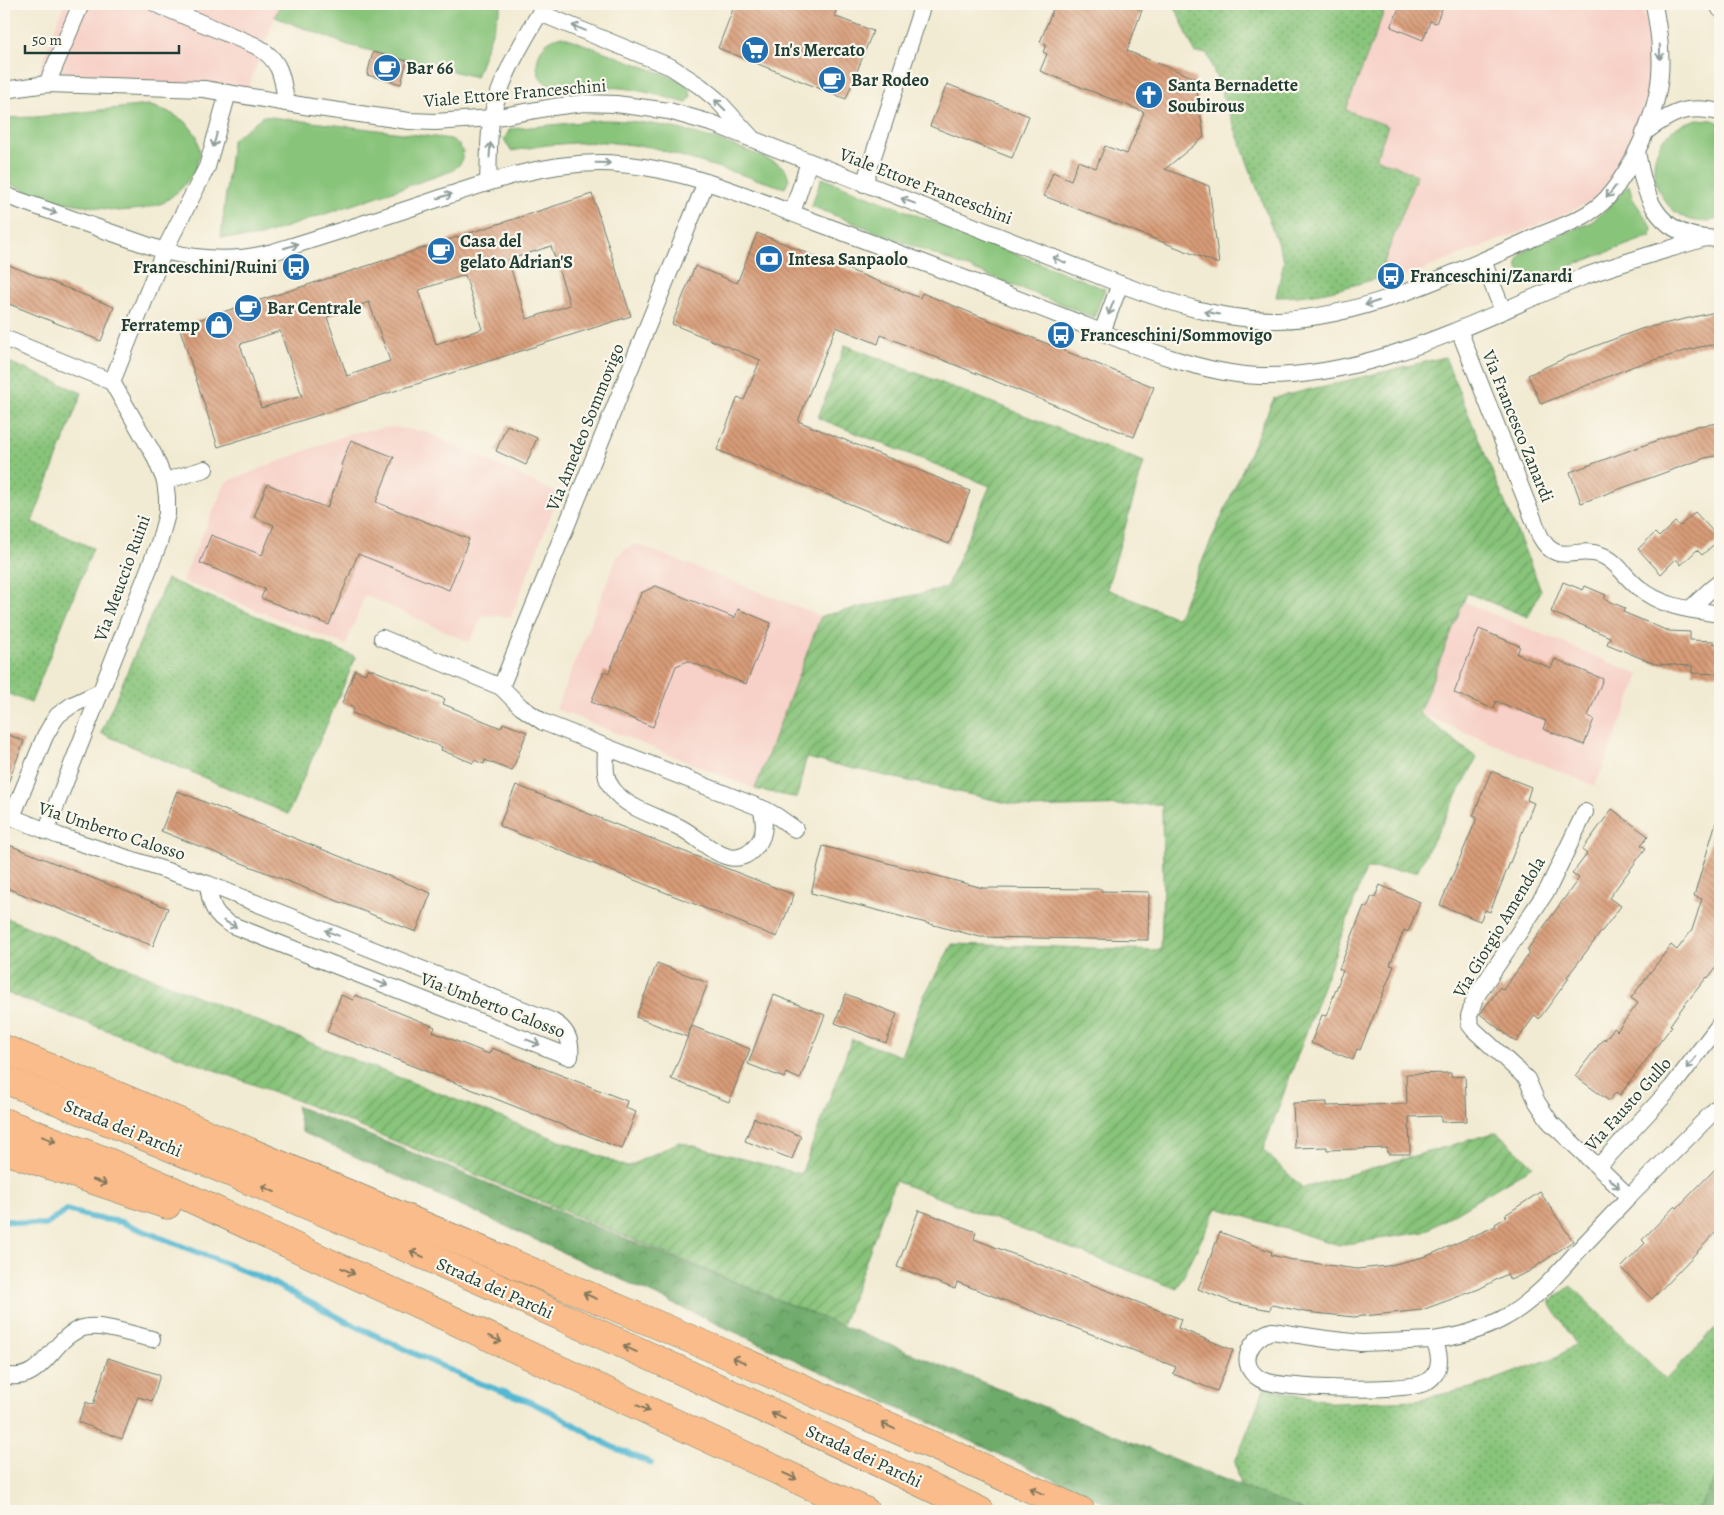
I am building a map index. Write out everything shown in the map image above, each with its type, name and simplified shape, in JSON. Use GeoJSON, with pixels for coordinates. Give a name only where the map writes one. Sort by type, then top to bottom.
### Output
{"type":"FeatureCollection","features":[{"type":"Feature","properties":{"kind":"highway"},"geometry":{"type":"LineString","coordinates":[[4,1049],[699,1343],[1081,1511]]}},
{"type":"Feature","properties":{"kind":"highway","name":"Strada dei Parchi"},"geometry":{"type":"LineString","coordinates":[[4,1079],[237,1175],[528,1303],[852,1450],[980,1511]]}},
{"type":"Feature","properties":{"kind":"highway"},"geometry":{"type":"LineString","coordinates":[[4,1122],[128,1170],[865,1511]]}},
{"type":"Feature","properties":{"kind":"highway"},"geometry":{"type":"LineString","coordinates":[[4,1150],[304,1251]]}},
{"type":"Feature","properties":{"kind":"street"},"geometry":{"type":"LineString","coordinates":[[47,84],[81,4]]}},
{"type":"Feature","properties":{"kind":"street"},"geometry":{"type":"LineString","coordinates":[[156,4],[265,51],[273,59],[280,71],[286,103]]}},
{"type":"Feature","properties":{"kind":"street"},"geometry":{"type":"LineString","coordinates":[[864,184],[923,4]]}},
{"type":"Feature","properties":{"kind":"street","name":"Viale Ettore Franceschini"},"geometry":{"type":"LineString","coordinates":[[4,90],[47,84],[204,89],[286,103],[422,122],[492,118],[584,103],[616,104],[681,114],[705,120],[864,184],[1168,301],[1215,314],[1255,319],[1291,319],[1320,316],[1373,303],[1483,260],[1571,221],[1595,208],[1616,187],[1632,162],[1657,94],[1660,75],[1660,40],[1654,4]]}},
{"type":"Feature","properties":{"kind":"street"},"geometry":{"type":"LineString","coordinates":[[1718,4],[1720,9]]}},
{"type":"Feature","properties":{"kind":"street"},"geometry":{"type":"LineString","coordinates":[[488,182],[492,118],[507,70],[522,40],[542,8],[672,67],[717,100],[754,140]]}},
{"type":"Feature","properties":{"kind":"street"},"geometry":{"type":"LineString","coordinates":[[4,338],[112,382],[164,251],[207,167],[228,93]]}},
{"type":"Feature","properties":{"kind":"street"},"geometry":{"type":"LineString","coordinates":[[1644,133],[1664,118],[1683,110],[1696,109],[1720,112]]}},
{"type":"Feature","properties":{"kind":"street"},"geometry":{"type":"LineString","coordinates":[[1637,151],[1642,181],[1655,211],[1677,230],[1691,236],[1715,238]]}},
{"type":"Feature","properties":{"kind":"street"},"geometry":{"type":"LineString","coordinates":[[792,213],[809,162]]}},
{"type":"Feature","properties":{"kind":"street"},"geometry":{"type":"LineString","coordinates":[[4,195],[178,255],[238,259],[262,255],[488,182],[527,172],[556,166],[602,163],[658,169],[706,182],[792,213],[971,280],[1102,332],[1195,364],[1221,371],[1259,376],[1308,372],[1358,363],[1397,353],[1459,330],[1585,276],[1715,238]]}},
{"type":"Feature","properties":{"kind":"street","name":"Via Amedeo Sommovigo"},"geometry":{"type":"LineString","coordinates":[[501,687],[706,182]]}},
{"type":"Feature","properties":{"kind":"street"},"geometry":{"type":"LineString","coordinates":[[1483,260],[1504,311]]}},
{"type":"Feature","properties":{"kind":"street"},"geometry":{"type":"LineString","coordinates":[[1102,332],[1120,284]]}},
{"type":"Feature","properties":{"kind":"street","name":"Via Francesco Zanardi"},"geometry":{"type":"LineString","coordinates":[[1459,330],[1540,536],[1548,548],[1555,553],[1563,555],[1594,553],[1605,557],[1647,595],[1667,604],[1690,609]]}},
{"type":"Feature","properties":{"kind":"street","name":"Via Meuccio Ruini"},"geometry":{"type":"LineString","coordinates":[[46,831],[162,534],[168,504],[166,481],[154,455],[112,382]]}},
{"type":"Feature","properties":{"kind":"street"},"geometry":{"type":"LineString","coordinates":[[166,481],[205,469]]}},
{"type":"Feature","properties":{"kind":"street"},"geometry":{"type":"LineString","coordinates":[[1690,609],[1720,582]]}},
{"type":"Feature","properties":{"kind":"street"},"geometry":{"type":"LineString","coordinates":[[1690,609],[1720,614]]}},
{"type":"Feature","properties":{"kind":"street"},"geometry":{"type":"LineString","coordinates":[[382,638],[501,687],[521,707],[544,722],[761,808],[795,829]]}},
{"type":"Feature","properties":{"kind":"street"},"geometry":{"type":"LineString","coordinates":[[8,816],[45,736],[58,715],[72,705],[100,692]]}},
{"type":"Feature","properties":{"kind":"street"},"geometry":{"type":"LineString","coordinates":[[606,747],[606,776],[612,789],[618,796],[632,806],[691,833],[720,854],[730,857],[744,856],[756,847],[763,836],[761,808]]}},
{"type":"Feature","properties":{"kind":"street","name":"Via Giorgio Amendola"},"geometry":{"type":"LineString","coordinates":[[1585,812],[1548,889],[1475,998],[1470,1010],[1470,1025],[1479,1036],[1527,1079],[1537,1102],[1551,1123],[1598,1167]]}},
{"type":"Feature","properties":{"kind":"street","name":"Via Umberto Calosso"},"geometry":{"type":"LineString","coordinates":[[8,816],[46,831],[208,884],[556,1023],[569,1036],[571,1044],[570,1057],[226,922],[221,919],[212,906],[208,884]]}},
{"type":"Feature","properties":{"kind":"street"},"geometry":{"type":"LineString","coordinates":[[358,974],[368,948]]}},
{"type":"Feature","properties":{"kind":"street","name":"Via Fausto Gullo"},"geometry":{"type":"LineString","coordinates":[[1629,1197],[1598,1167],[1672,1087],[1720,1024]]}},
{"type":"Feature","properties":{"kind":"street"},"geometry":{"type":"LineString","coordinates":[[1433,1340],[1439,1353],[1437,1370],[1429,1379],[1416,1385],[1334,1389],[1277,1384],[1260,1380],[1252,1373],[1249,1364],[1249,1350],[1252,1345],[1260,1336],[1272,1330],[1326,1339],[1361,1342],[1433,1340],[1461,1336],[1504,1318],[1559,1273],[1629,1197],[1720,1105]]}},
{"type":"Feature","properties":{"kind":"street"},"geometry":{"type":"LineString","coordinates":[[4,1375],[16,1376],[32,1372],[70,1335],[84,1328],[99,1327],[152,1340]]}},
{"type":"Feature","properties":{"kind":"shaded area"},"geometry":{"type":"Polygon","coordinates":[[[64,4],[280,4],[247,91],[35,82],[64,4]]]}},
{"type":"Feature","properties":{"kind":"shaded area"},"geometry":{"type":"Polygon","coordinates":[[[1387,4],[1641,4],[1650,63],[1649,87],[1637,131],[1626,157],[1593,200],[1563,215],[1412,274],[1375,284],[1378,278],[1376,158],[1346,110],[1387,4]]]}},
{"type":"Feature","properties":{"kind":"shaded area"},"geometry":{"type":"Polygon","coordinates":[[[391,427],[426,432],[559,494],[511,617],[483,615],[469,642],[365,595],[346,645],[182,581],[226,482],[351,433],[391,427]]]}},
{"type":"Feature","properties":{"kind":"shaded area"},"geometry":{"type":"Polygon","coordinates":[[[636,544],[821,616],[755,789],[556,709],[617,557],[625,549],[636,544]]]}},
{"type":"Feature","properties":{"kind":"shaded area"},"geometry":{"type":"Polygon","coordinates":[[[1464,602],[1640,675],[1595,786],[1419,713],[1464,602]]]}},
{"type":"Feature","properties":{"kind":"green space"},"geometry":{"type":"Polygon","coordinates":[[[280,4],[502,4],[476,77],[348,45],[275,17],[280,4]]]}},
{"type":"Feature","properties":{"kind":"green space"},"geometry":{"type":"Polygon","coordinates":[[[1174,4],[1387,4],[1346,110],[1388,126],[1376,158],[1417,175],[1378,278],[1327,292],[1302,296],[1276,297],[1284,261],[1207,53],[1195,53],[1174,4]]]}},
{"type":"Feature","properties":{"kind":"green space"},"geometry":{"type":"Polygon","coordinates":[[[562,36],[682,81],[690,88],[691,97],[686,103],[630,89],[576,87],[561,89],[550,86],[539,75],[537,61],[541,50],[547,43],[552,39],[562,36]]]}},
{"type":"Feature","properties":{"kind":"green space"},"geometry":{"type":"Polygon","coordinates":[[[148,105],[167,111],[186,122],[197,136],[200,154],[194,173],[180,190],[163,203],[143,209],[118,211],[52,200],[4,182],[4,118],[36,117],[148,105]]]}},
{"type":"Feature","properties":{"kind":"green space"},"geometry":{"type":"Polygon","coordinates":[[[263,116],[451,139],[463,151],[461,163],[452,171],[260,236],[244,238],[221,237],[232,140],[263,116]]]}},
{"type":"Feature","properties":{"kind":"green space"},"geometry":{"type":"Polygon","coordinates":[[[1697,119],[1713,120],[1720,123],[1720,218],[1700,221],[1682,216],[1668,205],[1658,189],[1654,171],[1656,153],[1666,136],[1683,124],[1697,119]]]}},
{"type":"Feature","properties":{"kind":"green space"},"geometry":{"type":"Polygon","coordinates":[[[602,120],[648,123],[715,139],[779,164],[786,170],[789,179],[785,188],[651,147],[605,142],[547,145],[511,151],[504,139],[510,129],[602,120]]]}},
{"type":"Feature","properties":{"kind":"green space"},"geometry":{"type":"Polygon","coordinates":[[[822,178],[1105,289],[1094,317],[811,206],[822,178]]]}},
{"type":"Feature","properties":{"kind":"green space"},"geometry":{"type":"Polygon","coordinates":[[[1629,185],[1633,199],[1652,227],[1651,236],[1573,265],[1539,280],[1526,279],[1522,276],[1517,263],[1520,256],[1531,246],[1590,223],[1607,209],[1629,185]]]}},
{"type":"Feature","properties":{"kind":"green space"},"geometry":{"type":"Polygon","coordinates":[[[845,345],[1144,462],[1107,589],[1177,618],[1274,398],[1445,357],[1541,590],[1528,617],[1467,593],[1419,713],[1477,758],[1417,871],[1366,869],[1263,1150],[1303,1188],[1497,1132],[1533,1166],[1424,1232],[1339,1245],[1217,1208],[1177,1289],[895,1181],[842,1326],[298,1101],[4,992],[4,917],[314,1044],[627,1167],[679,1142],[801,1174],[852,1039],[901,1056],[923,998],[952,944],[1161,950],[1163,881],[1162,804],[1030,808],[806,758],[797,798],[755,789],[821,616],[946,588],[990,486],[818,418],[845,345]]]}},
{"type":"Feature","properties":{"kind":"green space"},"geometry":{"type":"Polygon","coordinates":[[[4,360],[82,393],[32,522],[93,548],[31,703],[4,692],[4,360]]]}},
{"type":"Feature","properties":{"kind":"green space"},"geometry":{"type":"Polygon","coordinates":[[[167,579],[356,657],[288,814],[101,733],[167,579]]]}},
{"type":"Feature","properties":{"kind":"green space"},"geometry":{"type":"Polygon","coordinates":[[[296,1106],[1305,1511],[1122,1511],[302,1132],[296,1106]]]}},
{"type":"Feature","properties":{"kind":"green space"},"geometry":{"type":"Polygon","coordinates":[[[1571,1286],[1666,1379],[1720,1324],[1720,1468],[1698,1511],[1305,1511],[1241,1486],[1235,1462],[1265,1387],[1335,1403],[1416,1400],[1475,1387],[1558,1356],[1576,1344],[1549,1302],[1571,1286]]]}},
{"type":"Feature","properties":{"kind":"green space"},"geometry":{"type":"Polygon","coordinates":[[[1720,1468],[1720,1511],[1698,1511],[1720,1468]]]}},
{"type":"Feature","properties":{"kind":"building"},"geometry":{"type":"Polygon","coordinates":[[[735,4],[839,4],[834,16],[873,31],[846,99],[718,48],[735,4]]]}},
{"type":"Feature","properties":{"kind":"building"},"geometry":{"type":"Polygon","coordinates":[[[1055,4],[1126,4],[1142,10],[1127,51],[1195,78],[1204,137],[1165,169],[1209,186],[1219,264],[1044,196],[1053,172],[1071,180],[1078,161],[1096,168],[1105,146],[1127,154],[1144,112],[1040,71],[1047,54],[1043,52],[1046,45],[1040,42],[1055,4]]]}},
{"type":"Feature","properties":{"kind":"building"},"geometry":{"type":"Polygon","coordinates":[[[1390,4],[1444,4],[1436,23],[1430,21],[1423,40],[1391,27],[1399,8],[1390,4]]]}},
{"type":"Feature","properties":{"kind":"building","name":"Bar 66"},"geometry":{"type":"Polygon","coordinates":[[[373,52],[407,61],[401,84],[367,75],[373,52]]]}},
{"type":"Feature","properties":{"kind":"building"},"geometry":{"type":"Polygon","coordinates":[[[947,84],[1029,116],[1012,158],[930,126],[947,84]]]}},
{"type":"Feature","properties":{"kind":"building"},"geometry":{"type":"Polygon","coordinates":[[[592,194],[631,316],[218,447],[179,326],[592,194]],[[551,246],[508,260],[527,319],[570,305],[551,246]],[[465,275],[419,290],[436,344],[482,329],[465,275]],[[369,302],[327,317],[347,376],[390,361],[369,302]],[[280,331],[240,344],[261,408],[302,396],[280,331]]]}},
{"type":"Feature","properties":{"kind":"building"},"geometry":{"type":"Polygon","coordinates":[[[757,233],[920,298],[922,293],[1154,387],[1134,437],[881,335],[878,344],[836,327],[798,421],[970,491],[949,544],[717,450],[738,397],[744,400],[760,360],[672,324],[695,266],[737,283],[757,233]]]}},
{"type":"Feature","properties":{"kind":"building"},"geometry":{"type":"Polygon","coordinates":[[[4,263],[114,307],[101,341],[4,302],[4,263]]]}},
{"type":"Feature","properties":{"kind":"building"},"geometry":{"type":"Polygon","coordinates":[[[1720,311],[1720,344],[1699,347],[1634,366],[1541,404],[1528,375],[1574,354],[1641,329],[1720,311]]]}},
{"type":"Feature","properties":{"kind":"building"},"geometry":{"type":"Polygon","coordinates":[[[1720,423],[1720,455],[1705,458],[1581,503],[1570,472],[1697,426],[1720,423]]]}},
{"type":"Feature","properties":{"kind":"building"},"geometry":{"type":"Polygon","coordinates":[[[507,425],[537,438],[526,465],[496,451],[507,425]]]}},
{"type":"Feature","properties":{"kind":"building"},"geometry":{"type":"Polygon","coordinates":[[[351,440],[394,457],[376,502],[469,539],[449,590],[358,554],[329,625],[261,598],[265,589],[200,563],[211,535],[262,555],[274,525],[254,517],[267,484],[327,508],[351,440]]]}},
{"type":"Feature","properties":{"kind":"building"},"geometry":{"type":"Polygon","coordinates":[[[1695,512],[1720,539],[1702,555],[1697,550],[1681,565],[1676,559],[1661,574],[1638,549],[1655,533],[1659,537],[1675,522],[1680,526],[1695,512]]]}},
{"type":"Feature","properties":{"kind":"building"},"geometry":{"type":"Polygon","coordinates":[[[1563,582],[1583,590],[1585,586],[1606,595],[1604,599],[1625,608],[1623,612],[1668,631],[1690,632],[1690,640],[1714,641],[1714,644],[1720,644],[1720,674],[1692,673],[1692,666],[1655,664],[1607,644],[1610,637],[1551,612],[1563,582]]]}},
{"type":"Feature","properties":{"kind":"building"},"geometry":{"type":"Polygon","coordinates":[[[656,586],[735,618],[738,609],[771,623],[746,684],[688,661],[676,666],[653,727],[591,702],[604,671],[609,673],[641,593],[656,586]]]}},
{"type":"Feature","properties":{"kind":"building"},"geometry":{"type":"Polygon","coordinates":[[[1479,629],[1520,646],[1517,654],[1551,668],[1555,659],[1603,679],[1588,716],[1594,719],[1584,745],[1543,729],[1546,721],[1496,701],[1494,709],[1454,693],[1479,629]]]}},
{"type":"Feature","properties":{"kind":"building"},"geometry":{"type":"Polygon","coordinates":[[[368,668],[445,699],[443,704],[501,728],[503,723],[527,732],[512,771],[485,760],[484,764],[474,760],[473,763],[441,750],[442,747],[352,713],[354,708],[342,703],[355,670],[365,674],[368,668]]]}},
{"type":"Feature","properties":{"kind":"building"},"geometry":{"type":"Polygon","coordinates":[[[4,733],[24,741],[5,791],[4,791],[4,733]]]}},
{"type":"Feature","properties":{"kind":"building"},"geometry":{"type":"Polygon","coordinates":[[[1491,771],[1531,787],[1527,800],[1534,803],[1490,912],[1485,910],[1480,921],[1440,905],[1477,818],[1473,816],[1491,771]]]}},
{"type":"Feature","properties":{"kind":"building"},"geometry":{"type":"Polygon","coordinates":[[[516,785],[794,895],[777,937],[499,826],[516,785]]]}},
{"type":"Feature","properties":{"kind":"building"},"geometry":{"type":"Polygon","coordinates":[[[177,791],[431,893],[416,932],[161,831],[177,791]]]}},
{"type":"Feature","properties":{"kind":"building"},"geometry":{"type":"Polygon","coordinates":[[[1612,809],[1648,836],[1641,845],[1646,848],[1609,898],[1621,906],[1567,977],[1569,978],[1539,1019],[1535,1015],[1516,1042],[1480,1014],[1500,987],[1503,990],[1530,953],[1527,950],[1579,878],[1572,874],[1587,854],[1582,850],[1612,809]]]}},
{"type":"Feature","properties":{"kind":"building"},"geometry":{"type":"Polygon","coordinates":[[[1716,822],[1720,823],[1720,962],[1682,1008],[1670,1025],[1672,1026],[1620,1095],[1616,1092],[1609,1101],[1575,1076],[1604,1038],[1605,1040],[1614,1028],[1617,1031],[1638,1003],[1631,998],[1671,945],[1677,950],[1692,930],[1702,899],[1694,896],[1716,822]]]}},
{"type":"Feature","properties":{"kind":"building"},"geometry":{"type":"Polygon","coordinates":[[[4,843],[168,908],[153,946],[4,887],[4,843]]]}},
{"type":"Feature","properties":{"kind":"building"},"geometry":{"type":"Polygon","coordinates":[[[823,846],[983,888],[1101,889],[1101,891],[1149,892],[1148,940],[980,937],[811,893],[823,846]]]}},
{"type":"Feature","properties":{"kind":"building"},"geometry":{"type":"Polygon","coordinates":[[[1380,885],[1420,902],[1408,932],[1404,930],[1390,965],[1394,966],[1360,1050],[1357,1049],[1353,1060],[1311,1043],[1322,1015],[1326,1016],[1343,971],[1339,969],[1364,906],[1367,908],[1372,896],[1375,897],[1380,885]]]}},
{"type":"Feature","properties":{"kind":"building"},"geometry":{"type":"Polygon","coordinates":[[[657,963],[708,983],[687,1037],[636,1017],[657,963]]]}},
{"type":"Feature","properties":{"kind":"building"},"geometry":{"type":"Polygon","coordinates":[[[846,994],[897,1014],[886,1043],[835,1023],[846,994]]]}},
{"type":"Feature","properties":{"kind":"building"},"geometry":{"type":"Polygon","coordinates":[[[341,995],[353,1000],[355,995],[435,1027],[433,1032],[489,1054],[492,1048],[627,1101],[625,1108],[636,1112],[622,1149],[327,1032],[341,995]]]}},
{"type":"Feature","properties":{"kind":"building"},"geometry":{"type":"Polygon","coordinates":[[[774,995],[825,1015],[800,1079],[786,1073],[784,1078],[748,1064],[774,995]]]}},
{"type":"Feature","properties":{"kind":"building"},"geometry":{"type":"Polygon","coordinates":[[[692,1026],[750,1049],[729,1102],[671,1079],[692,1026]]]}},
{"type":"Feature","properties":{"kind":"building"},"geometry":{"type":"Polygon","coordinates":[[[1451,1073],[1451,1077],[1465,1076],[1467,1121],[1441,1122],[1441,1116],[1409,1117],[1410,1154],[1388,1154],[1387,1148],[1327,1150],[1327,1147],[1295,1148],[1293,1103],[1327,1102],[1327,1106],[1407,1104],[1406,1074],[1451,1073]]]}},
{"type":"Feature","properties":{"kind":"building"},"geometry":{"type":"Polygon","coordinates":[[[754,1118],[801,1136],[792,1159],[745,1141],[754,1118]]]}},
{"type":"Feature","properties":{"kind":"building"},"geometry":{"type":"Polygon","coordinates":[[[1720,1164],[1720,1228],[1652,1299],[1621,1268],[1645,1243],[1642,1240],[1675,1206],[1677,1208],[1720,1164]]]}},
{"type":"Feature","properties":{"kind":"building"},"geometry":{"type":"Polygon","coordinates":[[[1540,1192],[1573,1241],[1528,1272],[1510,1280],[1507,1274],[1479,1289],[1422,1310],[1354,1317],[1305,1312],[1272,1305],[1270,1310],[1234,1303],[1198,1289],[1220,1232],[1272,1252],[1271,1255],[1297,1261],[1357,1269],[1387,1266],[1427,1256],[1496,1226],[1495,1224],[1507,1217],[1505,1215],[1540,1192]]]}},
{"type":"Feature","properties":{"kind":"building"},"geometry":{"type":"Polygon","coordinates":[[[919,1210],[976,1232],[974,1239],[1181,1319],[1178,1328],[1233,1350],[1217,1391],[1173,1374],[1176,1367],[957,1282],[955,1289],[897,1267],[919,1210]]]}},
{"type":"Feature","properties":{"kind":"building"},"geometry":{"type":"Polygon","coordinates":[[[108,1358],[160,1375],[152,1401],[138,1397],[122,1439],[78,1422],[86,1402],[93,1405],[108,1358]]]}},
{"type":"Feature","properties":{"kind":"waterway"},"geometry":{"type":"LineString","coordinates":[[4,1220],[45,1225],[67,1210],[90,1217],[121,1222],[267,1280],[345,1321],[471,1380],[526,1400],[552,1412],[610,1446],[651,1463]]}},
{"type":"Feature","properties":{"kind":"place","name":"In's Mercato"},"geometry":{"type":"Point","coordinates":[755,50]}},
{"type":"Feature","properties":{"kind":"place","name":"Bar 66"},"geometry":{"type":"Point","coordinates":[387,68]}},
{"type":"Feature","properties":{"kind":"place","name":"Bar Rodeo"},"geometry":{"type":"Point","coordinates":[832,80]}},
{"type":"Feature","properties":{"kind":"place","name":"Santa Bernadette Soubirous"},"geometry":{"type":"Point","coordinates":[1149,95]}},
{"type":"Feature","properties":{"kind":"place","name":"Casa del gelato Adrian'S"},"geometry":{"type":"Point","coordinates":[441,251]}},
{"type":"Feature","properties":{"kind":"place","name":"Intesa Sanpaolo"},"geometry":{"type":"Point","coordinates":[769,259]}},
{"type":"Feature","properties":{"kind":"place","name":"Franceschini/Ruini"},"geometry":{"type":"Point","coordinates":[296,267]}},
{"type":"Feature","properties":{"kind":"place","name":"Franceschini/Zanardi"},"geometry":{"type":"Point","coordinates":[1391,276]}},
{"type":"Feature","properties":{"kind":"place","name":"Bar Centrale"},"geometry":{"type":"Point","coordinates":[248,308]}},
{"type":"Feature","properties":{"kind":"place","name":"Ferratemp"},"geometry":{"type":"Point","coordinates":[219,325]}},
{"type":"Feature","properties":{"kind":"place","name":"Franceschini/Sommovigo"},"geometry":{"type":"Point","coordinates":[1061,335]}}]}
